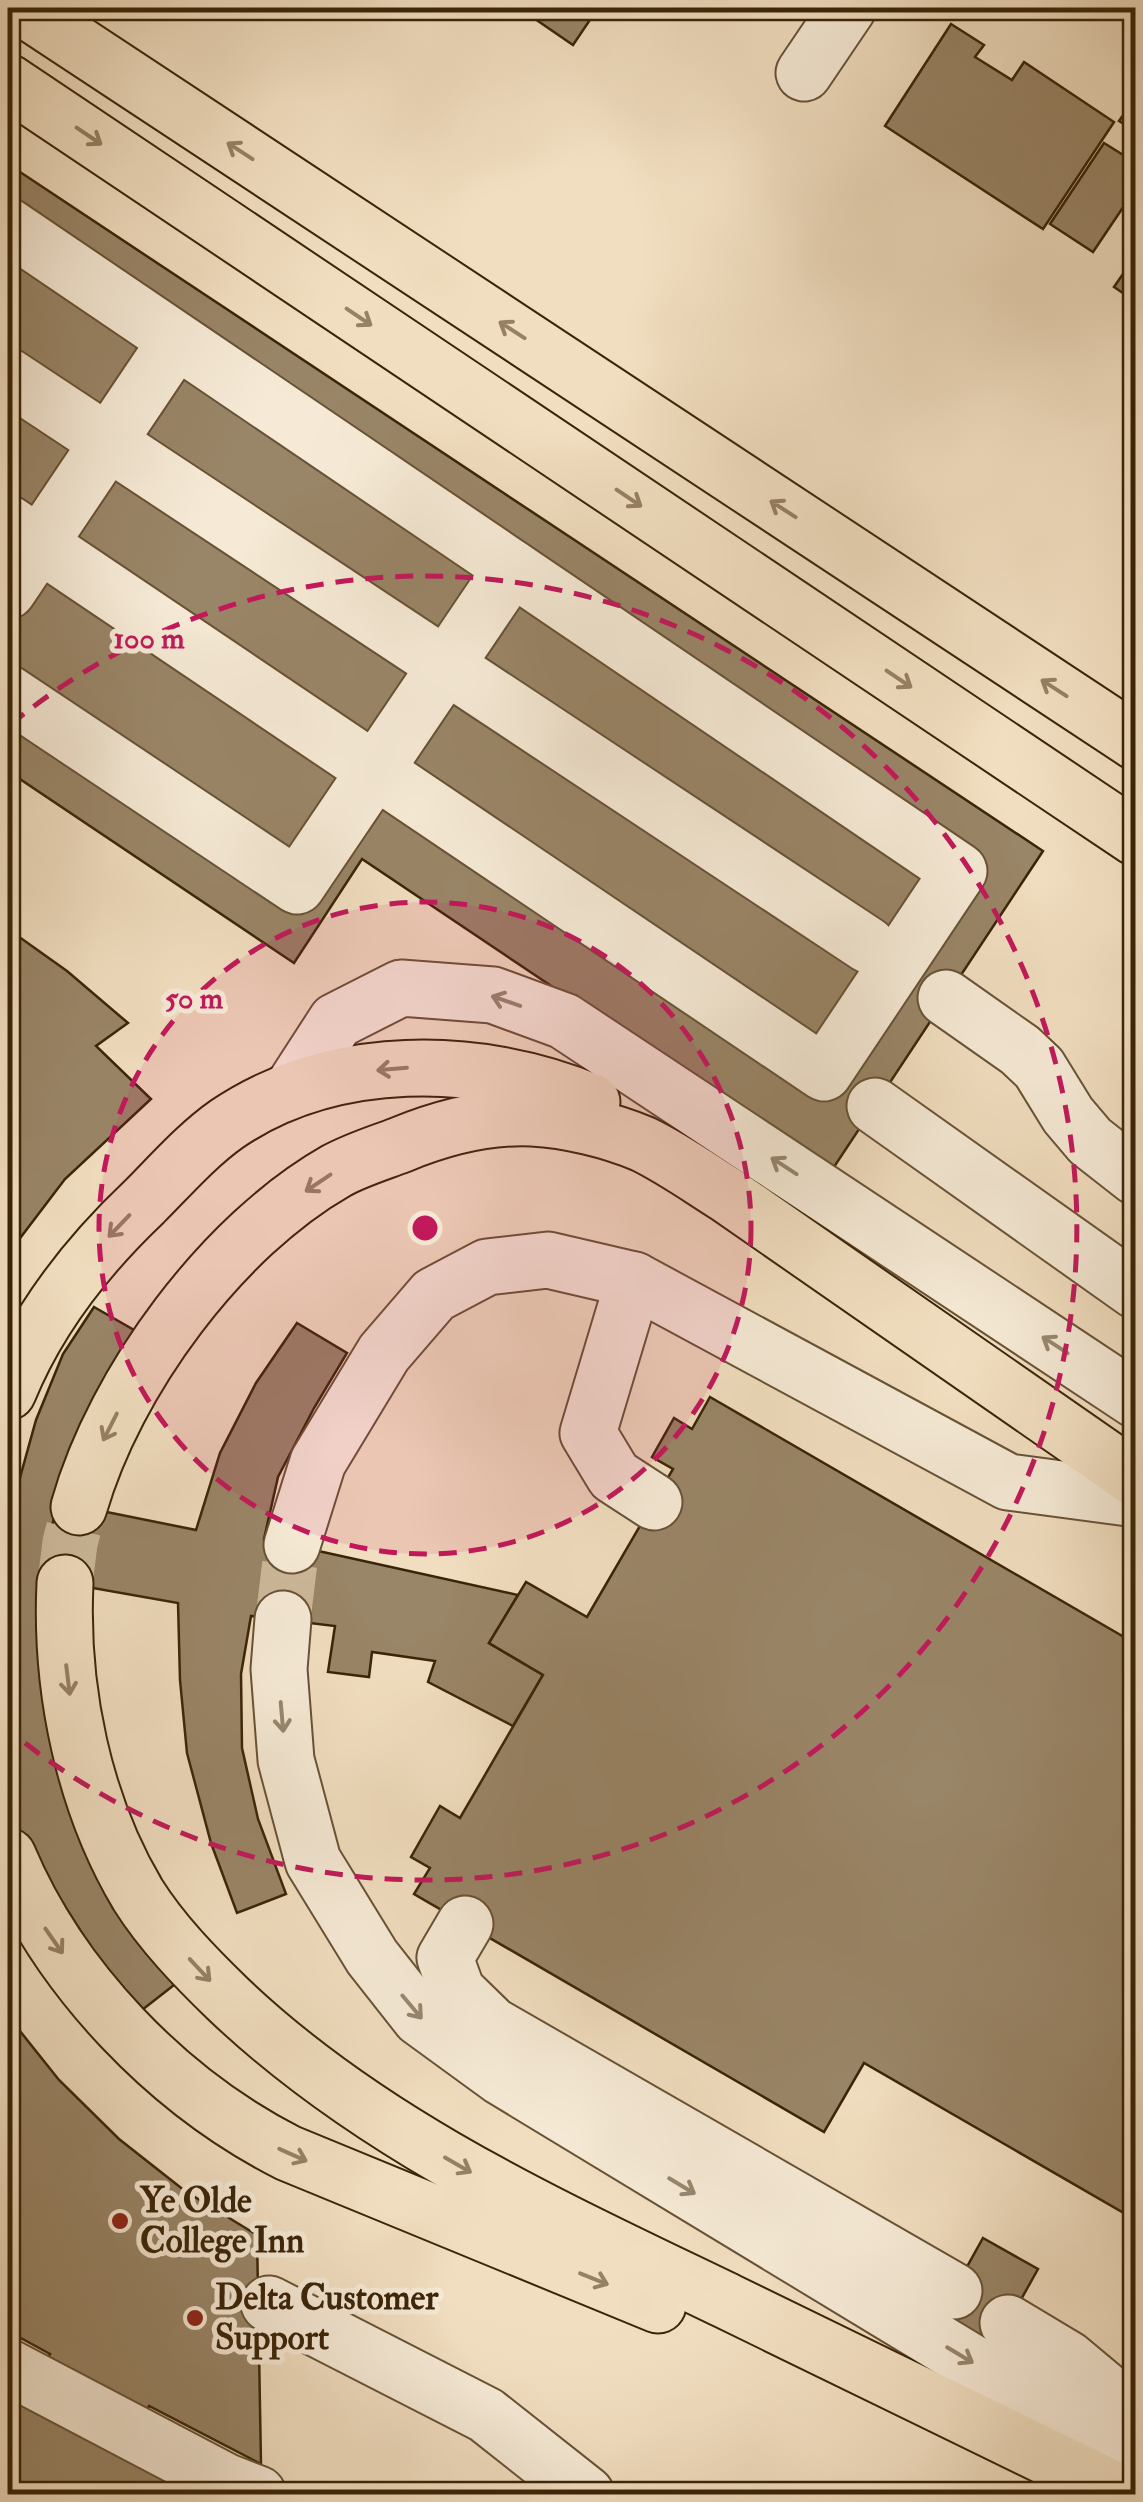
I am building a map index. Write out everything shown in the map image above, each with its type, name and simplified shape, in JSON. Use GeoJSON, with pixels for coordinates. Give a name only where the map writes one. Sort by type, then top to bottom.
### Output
{"type":"FeatureCollection","features":[{"type":"Feature","properties":{"kind":"main road"},"geometry":{"type":"LineString","coordinates":[[23,8],[1136,742]]}},
{"type":"Feature","properties":{"kind":"main road"},"geometry":{"type":"LineString","coordinates":[[8,82],[1136,838]]}},
{"type":"Feature","properties":{"kind":"main road"},"geometry":{"type":"LineString","coordinates":[[8,1392],[57,1299],[114,1230],[222,1127],[292,1089],[348,1074],[400,1066],[487,1074],[547,1086],[589,1100],[666,1144],[791,1240]]}},
{"type":"Feature","properties":{"kind":"main road"},"geometry":{"type":"LineString","coordinates":[[79,1507],[89,1472],[127,1394],[210,1276],[259,1226],[339,1169],[422,1136],[496,1119],[532,1118],[606,1132],[642,1144],[673,1161],[1136,1479]]}},
{"type":"Feature","properties":{"kind":"main road"},"geometry":{"type":"LineString","coordinates":[[64,1582],[64,1646],[72,1716],[104,1822],[138,1895],[159,1924],[247,2017],[388,2124],[524,2202],[1120,2494]]}},
{"type":"Feature","properties":{"kind":"main road"},"geometry":{"type":"LineString","coordinates":[[8,1856],[51,1938],[103,2007],[171,2074],[252,2134],[288,2153],[1120,2494]]}},
{"type":"Feature","properties":{"kind":"street"},"geometry":{"type":"LineString","coordinates":[[804,73],[848,8]]}},
{"type":"Feature","properties":{"kind":"street"},"geometry":{"type":"LineString","coordinates":[[8,226],[958,871],[824,1073],[23,534]]}},
{"type":"Feature","properties":{"kind":"street"},"geometry":{"type":"LineString","coordinates":[[8,591],[23,534],[106,442],[176,340]]}},
{"type":"Feature","properties":{"kind":"street"},"geometry":{"type":"LineString","coordinates":[[8,376],[868,945]]}},
{"type":"Feature","properties":{"kind":"street"},"geometry":{"type":"LineString","coordinates":[[8,694],[297,886],[512,568]]}},
{"type":"Feature","properties":{"kind":"street"},"geometry":{"type":"LineString","coordinates":[[292,1089],[336,1021],[401,988],[493,995],[564,1022],[1136,1400]]}},
{"type":"Feature","properties":{"kind":"street"},"geometry":{"type":"LineString","coordinates":[[946,998],[1039,1068],[1068,1115],[1090,1141],[1136,1178]]}},
{"type":"Feature","properties":{"kind":"street"},"geometry":{"type":"LineString","coordinates":[[875,1106],[1136,1290]]}},
{"type":"Feature","properties":{"kind":"street"},"geometry":{"type":"LineString","coordinates":[[292,1544],[318,1462],[384,1353],[434,1295],[487,1267],[548,1260],[634,1280],[1008,1482],[1136,1499]]}},
{"type":"Feature","properties":{"kind":"street"},"geometry":{"type":"LineString","coordinates":[[634,1280],[588,1433],[614,1476],[654,1502]]}},
{"type":"Feature","properties":{"kind":"street"},"geometry":{"type":"LineString","coordinates":[[283,1620],[278,1668],[286,1760],[313,1862],[372,1957],[420,2018],[501,2076],[1136,2462]]}},
{"type":"Feature","properties":{"kind":"street"},"geometry":{"type":"LineString","coordinates":[[465,1924],[445,1958],[458,1990],[492,2025],[954,2291]]}},
{"type":"Feature","properties":{"kind":"street"},"geometry":{"type":"LineString","coordinates":[[268,2304],[486,2415],[586,2494]]}},
{"type":"Feature","properties":{"kind":"street"},"geometry":{"type":"LineString","coordinates":[[1008,2323],[1068,2359],[1136,2416]]}},
{"type":"Feature","properties":{"kind":"street"},"geometry":{"type":"LineString","coordinates":[[8,2367],[227,2482],[258,2494]]}},
{"type":"Feature","properties":{"kind":"building"},"geometry":{"type":"Polygon","coordinates":[[[519,8],[598,8],[573,45],[519,8]]]}},
{"type":"Feature","properties":{"kind":"building"},"geometry":{"type":"Polygon","coordinates":[[[951,24],[984,45],[975,57],[1012,80],[1024,62],[1114,122],[1043,229],[885,126],[951,24]]]}},
{"type":"Feature","properties":{"kind":"building"},"geometry":{"type":"Polygon","coordinates":[[[1136,97],[1136,132],[1119,121],[1136,97]]]}},
{"type":"Feature","properties":{"kind":"building"},"geometry":{"type":"Polygon","coordinates":[[[1104,143],[1136,163],[1136,188],[1093,252],[1050,224],[1104,143]]]}},
{"type":"Feature","properties":{"kind":"building"},"geometry":{"type":"Polygon","coordinates":[[[8,164],[1043,851],[830,1173],[362,859],[294,963],[8,771],[8,164]]]}},
{"type":"Feature","properties":{"kind":"building"},"geometry":{"type":"Polygon","coordinates":[[[1136,255],[1136,302],[1114,287],[1136,255]]]}},
{"type":"Feature","properties":{"kind":"building"},"geometry":{"type":"Polygon","coordinates":[[[8,929],[67,971],[128,1023],[96,1046],[151,1099],[65,1179],[8,1254],[8,929]]]}},
{"type":"Feature","properties":{"kind":"building"},"geometry":{"type":"Polygon","coordinates":[[[94,1307],[134,1330],[107,1378],[57,1502],[42,1579],[132,1929],[174,1985],[142,2010],[96,1955],[58,1896],[30,1840],[8,1849],[8,1490],[16,1492],[36,1420],[63,1354],[94,1307]]]}},
{"type":"Feature","properties":{"kind":"building"},"geometry":{"type":"Polygon","coordinates":[[[297,1323],[347,1353],[278,1477],[264,1539],[518,1595],[489,1643],[543,1675],[513,1726],[428,1682],[435,1661],[372,1652],[369,1677],[328,1672],[335,1626],[251,1616],[241,1674],[242,1748],[258,1819],[286,1894],[237,1913],[211,1843],[187,1753],[178,1603],[42,1579],[57,1502],[196,1530],[220,1453],[256,1383],[297,1323]]]}},
{"type":"Feature","properties":{"kind":"building"},"geometry":{"type":"Polygon","coordinates":[[[710,1397],[1136,1644],[1136,2220],[864,2063],[824,2132],[414,1894],[430,1868],[411,1857],[440,1806],[460,1818],[543,1675],[489,1643],[526,1582],[587,1617],[673,1469],[652,1457],[674,1418],[692,1429],[710,1397]]]}},
{"type":"Feature","properties":{"kind":"building"},"geometry":{"type":"Polygon","coordinates":[[[8,2016],[59,2080],[119,2139],[185,2191],[257,2235],[261,2464],[149,2406],[131,2438],[182,2464],[166,2494],[8,2494],[8,2373],[33,2386],[50,2354],[8,2331],[8,2016]]]}},
{"type":"Feature","properties":{"kind":"building"},"geometry":{"type":"Polygon","coordinates":[[[983,2238],[1038,2269],[994,2348],[939,2317],[983,2238]]]}},
{"type":"Feature","properties":{"kind":"tunnel"},"geometry":{"type":"LineString","coordinates":[[65,1583],[79,1507]]}},
{"type":"Feature","properties":{"kind":"tunnel"},"geometry":{"type":"LineString","coordinates":[[283,1619],[292,1545]]}},
{"type":"Feature","properties":{"kind":"place","name":"Ye Olde College Inn"},"geometry":{"type":"Point","coordinates":[120,2221]}},
{"type":"Feature","properties":{"kind":"place","name":"Delta Customer Support"},"geometry":{"type":"Point","coordinates":[195,2318]}}]}
